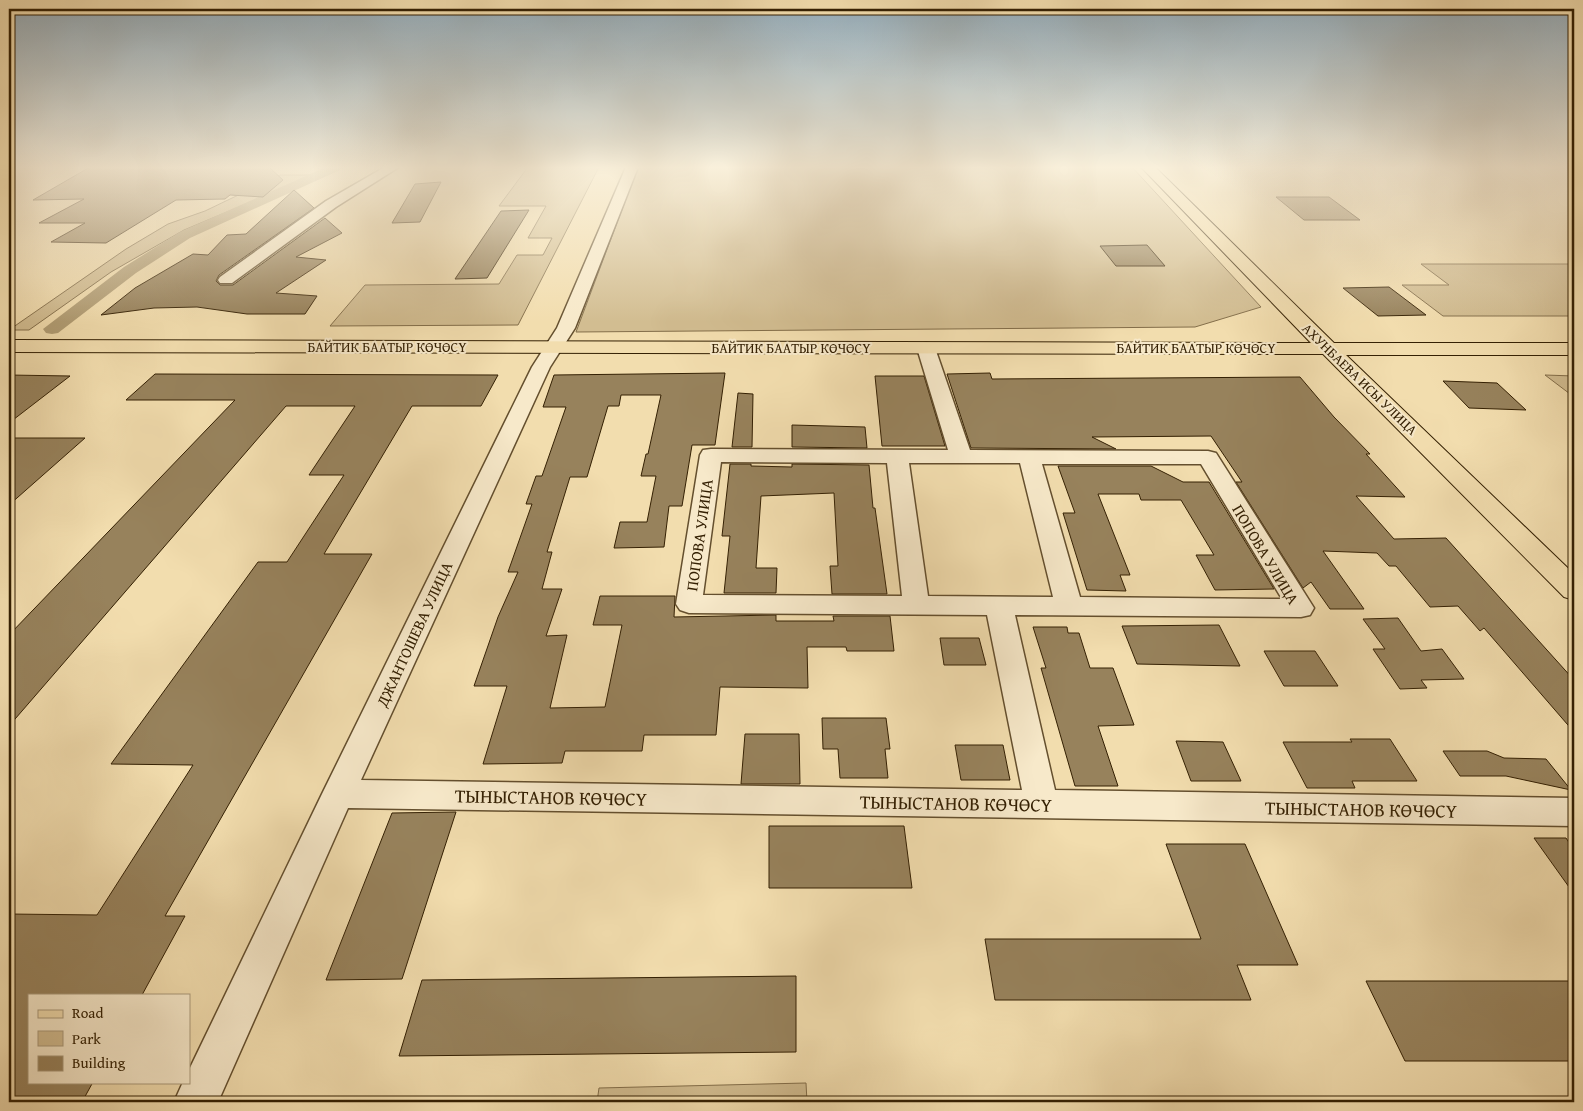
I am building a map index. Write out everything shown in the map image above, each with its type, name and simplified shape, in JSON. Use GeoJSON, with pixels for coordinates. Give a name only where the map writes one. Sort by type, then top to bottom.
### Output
{"type":"FeatureCollection","features":[{"type":"Feature","properties":{"kind":"main road","name":"АХУНБАЕВА ИСЫ УЛИЦА"},"geometry":{"type":"LineString","coordinates":[[1199,219],[1267,289],[1574,590]]}},
{"type":"Feature","properties":{"kind":"main road","name":"БАЙТИК БААТЫР КӨЧӨСҮ"},"geometry":{"type":"LineString","coordinates":[[9,346],[1574,349]]}},
{"type":"Feature","properties":{"kind":"street"},"geometry":{"type":"LineString","coordinates":[[226,280],[311,219]]}},
{"type":"Feature","properties":{"kind":"street","name":"ДЖАНТОШЕВА УЛИЦА"},"geometry":{"type":"LineString","coordinates":[[196,1102],[338,794],[540,368],[566,328],[611,219]]}},
{"type":"Feature","properties":{"kind":"street"},"geometry":{"type":"LineString","coordinates":[[926,348],[961,457]]}},
{"type":"Feature","properties":{"kind":"street","name":"ПОПОВА УЛИЦА"},"geometry":{"type":"LineString","coordinates":[[711,455],[961,457],[1208,458],[1301,608],[689,604],[711,455]]}},
{"type":"Feature","properties":{"kind":"street"},"geometry":{"type":"LineString","coordinates":[[897,456],[916,605]]}},
{"type":"Feature","properties":{"kind":"street"},"geometry":{"type":"LineString","coordinates":[[1029,457],[1069,606]]}},
{"type":"Feature","properties":{"kind":"street"},"geometry":{"type":"LineString","coordinates":[[999,606],[1042,804]]}},
{"type":"Feature","properties":{"kind":"street","name":"ТЫНЫСТАНОВ КӨЧӨСҮ"},"geometry":{"type":"LineString","coordinates":[[338,794],[1574,812]]}},
{"type":"Feature","properties":{"kind":"green space"},"geometry":{"type":"Polygon","coordinates":[[[183,219],[211,219],[184,230],[111,272],[29,330],[9,330],[126,249],[168,224],[183,219]]]}},
{"type":"Feature","properties":{"kind":"green space"},"geometry":{"type":"Polygon","coordinates":[[[539,219],[572,219],[518,325],[330,326],[365,285],[499,284],[517,255],[543,255],[552,238],[528,238],[539,219]]]}},
{"type":"Feature","properties":{"kind":"green space"},"geometry":{"type":"Polygon","coordinates":[[[619,219],[1180,219],[1261,307],[1195,327],[576,332],[619,219]]]}},
{"type":"Feature","properties":{"kind":"green space"},"geometry":{"type":"Polygon","coordinates":[[[1421,264],[1574,264],[1574,316],[1443,316],[1402,285],[1449,285],[1421,264]]]}},
{"type":"Feature","properties":{"kind":"green space"},"geometry":{"type":"Polygon","coordinates":[[[1545,375],[1574,376],[1574,397],[1545,375]]]}},
{"type":"Feature","properties":{"kind":"green space"},"geometry":{"type":"Polygon","coordinates":[[[806,1083],[807,1102],[597,1102],[599,1088],[806,1083]]]}},
{"type":"Feature","properties":{"kind":"building"},"geometry":{"type":"Polygon","coordinates":[[[47,219],[145,219],[106,243],[51,242],[85,223],[39,223],[47,219]]]}},
{"type":"Feature","properties":{"kind":"building"},"geometry":{"type":"Polygon","coordinates":[[[263,219],[299,219],[219,275],[216,281],[220,285],[233,285],[324,219],[342,233],[296,257],[326,260],[276,293],[317,296],[305,314],[247,314],[197,307],[154,308],[101,315],[135,288],[193,254],[208,255],[227,235],[246,234],[263,219]]]}},
{"type":"Feature","properties":{"kind":"building"},"geometry":{"type":"Polygon","coordinates":[[[394,219],[422,219],[420,222],[392,223],[394,219]]]}},
{"type":"Feature","properties":{"kind":"building"},"geometry":{"type":"Polygon","coordinates":[[[496,219],[524,219],[487,278],[455,279],[496,219]]]}},
{"type":"Feature","properties":{"kind":"building"},"geometry":{"type":"Polygon","coordinates":[[[1303,219],[1360,220],[1304,220],[1303,219]]]}},
{"type":"Feature","properties":{"kind":"building"},"geometry":{"type":"Polygon","coordinates":[[[1147,245],[1165,266],[1116,266],[1100,246],[1147,245]]]}},
{"type":"Feature","properties":{"kind":"building"},"geometry":{"type":"Polygon","coordinates":[[[1389,287],[1426,315],[1378,316],[1343,288],[1389,287]]]}},
{"type":"Feature","properties":{"kind":"building"},"geometry":{"type":"Polygon","coordinates":[[[725,373],[715,445],[692,445],[682,506],[669,506],[664,547],[614,548],[620,522],[647,522],[656,476],[641,476],[646,454],[648,454],[661,395],[621,395],[619,406],[608,406],[587,477],[570,477],[547,552],[552,552],[542,589],[562,589],[546,636],[567,635],[550,708],[605,707],[622,625],[593,625],[600,596],[675,596],[674,617],[776,615],[776,621],[834,621],[833,616],[890,616],[894,651],[847,651],[846,647],[807,647],[808,688],[720,687],[716,735],[644,735],[642,751],[565,751],[562,763],[483,764],[507,686],[474,686],[498,617],[518,572],[508,572],[532,504],[526,504],[536,476],[542,476],[566,407],[543,407],[554,375],[725,373]]]}},
{"type":"Feature","properties":{"kind":"building"},"geometry":{"type":"Polygon","coordinates":[[[990,373],[992,379],[1300,377],[1334,417],[1370,454],[1366,454],[1405,497],[1356,496],[1394,539],[1446,538],[1574,680],[1574,732],[1484,628],[1480,631],[1458,606],[1430,607],[1396,566],[1389,566],[1377,553],[1323,551],[1364,609],[1330,609],[1311,582],[1303,588],[1236,482],[1242,482],[1211,436],[1092,437],[1116,449],[971,448],[947,374],[990,373]]]}},
{"type":"Feature","properties":{"kind":"building"},"geometry":{"type":"Polygon","coordinates":[[[155,374],[498,375],[481,406],[412,406],[324,554],[372,554],[165,916],[185,916],[143,994],[28,994],[28,1084],[92,1084],[82,1102],[9,1102],[9,914],[97,915],[193,765],[111,764],[258,562],[287,562],[344,475],[309,475],[355,406],[286,406],[9,726],[9,635],[235,400],[126,400],[155,374]]]}},
{"type":"Feature","properties":{"kind":"building"},"geometry":{"type":"Polygon","coordinates":[[[9,375],[70,376],[9,423],[9,375]]]}},
{"type":"Feature","properties":{"kind":"building"},"geometry":{"type":"Polygon","coordinates":[[[875,376],[924,376],[945,446],[882,446],[875,376]]]}},
{"type":"Feature","properties":{"kind":"building"},"geometry":{"type":"Polygon","coordinates":[[[1443,381],[1497,383],[1526,410],[1469,408],[1443,381]]]}},
{"type":"Feature","properties":{"kind":"building"},"geometry":{"type":"Polygon","coordinates":[[[738,393],[753,394],[752,447],[732,447],[738,393]]]}},
{"type":"Feature","properties":{"kind":"building"},"geometry":{"type":"Polygon","coordinates":[[[792,425],[865,427],[867,448],[792,447],[792,425]]]}},
{"type":"Feature","properties":{"kind":"building"},"geometry":{"type":"Polygon","coordinates":[[[9,438],[85,438],[9,505],[9,438]]]}},
{"type":"Feature","properties":{"kind":"building"},"geometry":{"type":"Polygon","coordinates":[[[730,464],[792,467],[792,464],[869,465],[873,508],[875,508],[887,594],[832,594],[830,566],[838,566],[834,493],[761,496],[756,568],[777,568],[776,593],[724,593],[730,536],[722,536],[730,464]]]}},
{"type":"Feature","properties":{"kind":"building"},"geometry":{"type":"Polygon","coordinates":[[[1058,466],[1151,466],[1183,482],[1209,482],[1274,589],[1215,590],[1196,555],[1214,555],[1181,500],[1141,500],[1139,494],[1098,494],[1130,575],[1120,575],[1126,591],[1087,590],[1063,513],[1075,513],[1058,466]]]}},
{"type":"Feature","properties":{"kind":"building"},"geometry":{"type":"Polygon","coordinates":[[[1398,618],[1421,651],[1442,649],[1464,679],[1421,680],[1427,688],[1400,689],[1373,649],[1385,649],[1363,619],[1398,618]]]}},
{"type":"Feature","properties":{"kind":"building"},"geometry":{"type":"Polygon","coordinates":[[[1219,625],[1240,666],[1137,664],[1122,626],[1219,625]]]}},
{"type":"Feature","properties":{"kind":"building"},"geometry":{"type":"Polygon","coordinates":[[[1033,627],[1067,627],[1068,633],[1079,633],[1090,668],[1113,668],[1134,725],[1098,726],[1118,786],[1075,786],[1041,668],[1046,668],[1033,627]]]}},
{"type":"Feature","properties":{"kind":"building"},"geometry":{"type":"Polygon","coordinates":[[[940,638],[979,638],[986,665],[944,665],[940,638]]]}},
{"type":"Feature","properties":{"kind":"building"},"geometry":{"type":"Polygon","coordinates":[[[1264,651],[1315,651],[1338,686],[1284,686],[1264,651]]]}},
{"type":"Feature","properties":{"kind":"building"},"geometry":{"type":"Polygon","coordinates":[[[822,718],[886,718],[890,749],[885,749],[888,778],[840,778],[838,749],[823,749],[822,718]]]}},
{"type":"Feature","properties":{"kind":"building"},"geometry":{"type":"Polygon","coordinates":[[[745,734],[799,734],[800,784],[741,784],[745,734]]]}},
{"type":"Feature","properties":{"kind":"building"},"geometry":{"type":"Polygon","coordinates":[[[1350,739],[1390,739],[1417,781],[1352,781],[1355,788],[1307,788],[1283,742],[1352,742],[1350,739]]]}},
{"type":"Feature","properties":{"kind":"building"},"geometry":{"type":"Polygon","coordinates":[[[1176,741],[1223,742],[1241,781],[1191,781],[1176,741]]]}},
{"type":"Feature","properties":{"kind":"building"},"geometry":{"type":"Polygon","coordinates":[[[955,745],[1003,745],[1010,780],[961,780],[955,745]]]}},
{"type":"Feature","properties":{"kind":"building"},"geometry":{"type":"Polygon","coordinates":[[[1443,751],[1487,751],[1504,758],[1546,759],[1571,790],[1506,776],[1460,776],[1443,751]]]}},
{"type":"Feature","properties":{"kind":"building"},"geometry":{"type":"Polygon","coordinates":[[[456,812],[402,979],[326,980],[392,813],[456,812]]]}},
{"type":"Feature","properties":{"kind":"building"},"geometry":{"type":"Polygon","coordinates":[[[769,826],[904,826],[912,888],[769,888],[769,826]]]}},
{"type":"Feature","properties":{"kind":"building"},"geometry":{"type":"Polygon","coordinates":[[[1534,838],[1566,838],[1574,850],[1574,894],[1534,838]]]}},
{"type":"Feature","properties":{"kind":"building"},"geometry":{"type":"Polygon","coordinates":[[[1166,844],[1245,844],[1298,965],[1237,965],[1251,1000],[995,1000],[985,939],[1201,939],[1166,844]]]}},
{"type":"Feature","properties":{"kind":"building"},"geometry":{"type":"Polygon","coordinates":[[[796,976],[796,1052],[399,1056],[422,980],[796,976]]]}},
{"type":"Feature","properties":{"kind":"building"},"geometry":{"type":"Polygon","coordinates":[[[1366,981],[1574,981],[1574,1061],[1405,1061],[1366,981]]]}},
{"type":"Feature","properties":{"kind":"waterway"},"geometry":{"type":"LineString","coordinates":[[52,329],[130,270],[185,235],[221,219]]}}]}
